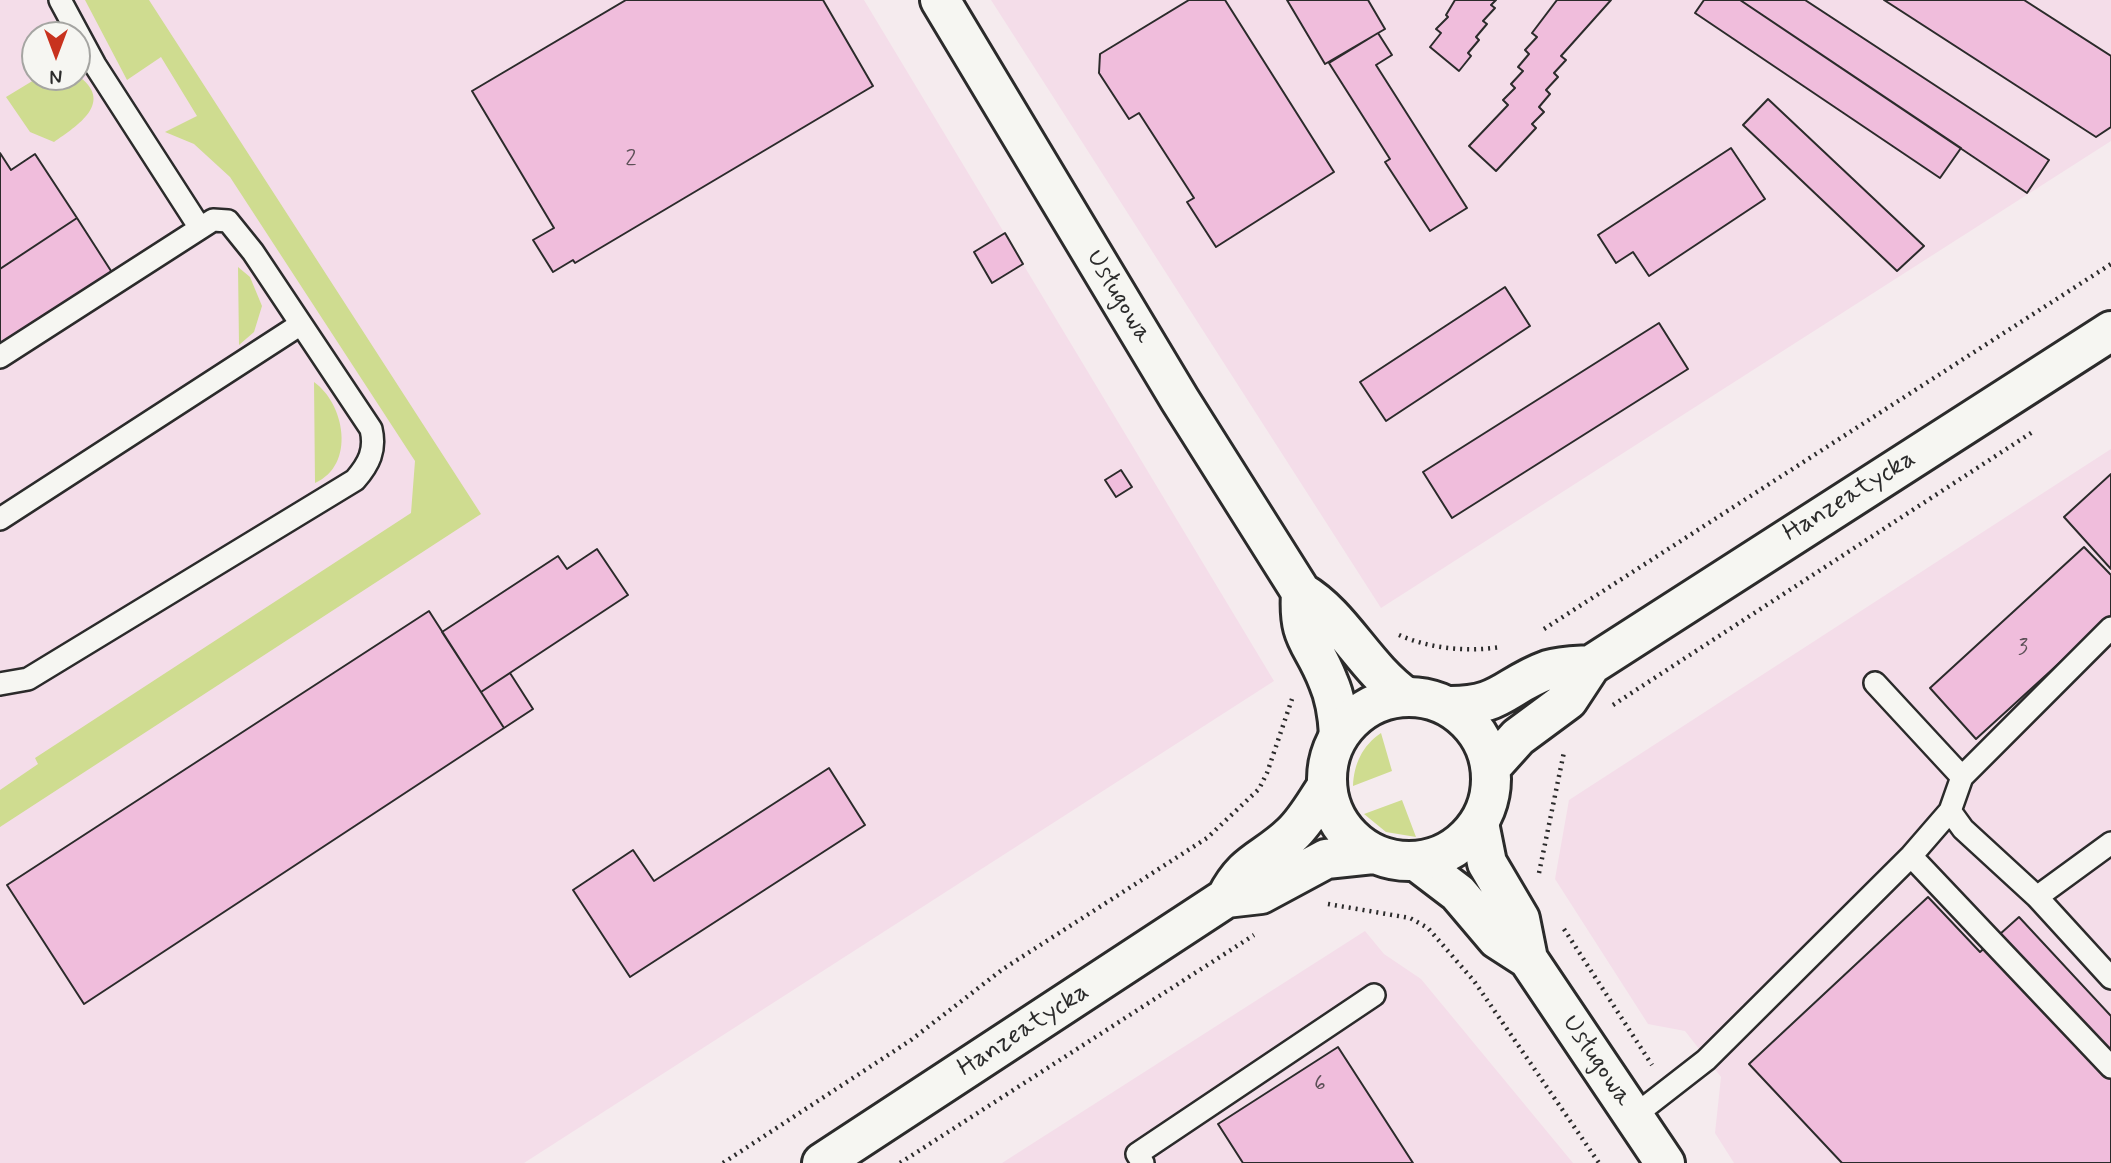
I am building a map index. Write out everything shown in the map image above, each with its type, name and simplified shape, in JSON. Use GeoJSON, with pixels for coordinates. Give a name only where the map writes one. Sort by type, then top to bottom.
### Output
{"type":"FeatureCollection","features":[{"type":"Feature","properties":{"kind":"street","name":"Usługowa"},"geometry":{"type":"LineString","coordinates":[[940,0],[1180,400],[1301,592],[1318,602],[1382,680],[1406,697]]}},
{"type":"Feature","properties":{"kind":"street","name":"Hanzeatycka"},"geometry":{"type":"LineString","coordinates":[[1491,767],[1518,737],[1568,700],[1591,665],[2111,331]]}},
{"type":"Feature","properties":{"kind":"street"},"geometry":{"type":"LineString","coordinates":[[1301,592],[1299,618],[1305,641],[1334,695],[1339,735]]}},
{"type":"Feature","properties":{"kind":"street","name":"Hanzeatycka"},"geometry":{"type":"LineString","coordinates":[[1447,706],[1489,703],[1544,672],[1591,665]]}},
{"type":"Feature","properties":{"kind":"street"},"geometry":{"type":"LineString","coordinates":[[1406,697],[1427,699],[1447,706],[1476,731],[1491,767],[1492,787],[1479,823],[1441,856],[1416,861],[1394,860],[1373,854],[1341,826],[1331,807],[1327,786],[1329,760],[1339,735],[1356,715],[1380,702],[1406,697]]}},
{"type":"Feature","properties":{"kind":"street","name":"Hanzeatycka"},"geometry":{"type":"LineString","coordinates":[[1283,863],[1303,823],[1327,786]]}},
{"type":"Feature","properties":{"kind":"street","name":"Usługowa"},"geometry":{"type":"LineString","coordinates":[[1479,823],[1487,863],[1520,919],[1528,959],[1665,1163]]}},
{"type":"Feature","properties":{"kind":"street","name":"Hanzeatycka"},"geometry":{"type":"LineString","coordinates":[[821,1163],[1226,898],[1236,878],[1251,863],[1283,863],[1373,854]]}},
{"type":"Feature","properties":{"kind":"street","name":"Usługowa"},"geometry":{"type":"LineString","coordinates":[[1416,861],[1458,893],[1497,939],[1528,959]]}},
{"type":"Feature","properties":{"kind":"lane"},"geometry":{"type":"LineString","coordinates":[[60,0],[95,65],[200,228]]}},
{"type":"Feature","properties":{"kind":"lane"},"geometry":{"type":"LineString","coordinates":[[0,357],[213,220],[228,221],[253,252],[371,429],[372,453],[360,474],[28,679],[0,684]]}},
{"type":"Feature","properties":{"kind":"lane"},"geometry":{"type":"LineString","coordinates":[[0,519],[301,324]]}},
{"type":"Feature","properties":{"kind":"lane"},"geometry":{"type":"LineString","coordinates":[[1634,1116],[1706,1060],[1911,856],[1950,811],[1962,777],[2111,628]]}},
{"type":"Feature","properties":{"kind":"lane"},"geometry":{"type":"LineString","coordinates":[[1875,683],[1962,777]]}},
{"type":"Feature","properties":{"kind":"lane"},"geometry":{"type":"LineString","coordinates":[[1950,811],[1964,829],[2037,897],[2111,978]]}},
{"type":"Feature","properties":{"kind":"lane"},"geometry":{"type":"LineString","coordinates":[[2037,897],[2111,843]]}},
{"type":"Feature","properties":{"kind":"lane"},"geometry":{"type":"LineString","coordinates":[[1911,856],[2111,1067]]}},
{"type":"Feature","properties":{"kind":"lane"},"geometry":{"type":"LineString","coordinates":[[1143,1163],[1138,1154],[1374,995]]}},
{"type":"Feature","properties":{"kind":"path"},"geometry":{"type":"LineString","coordinates":[[1611,706],[2037,429]]}},
{"type":"Feature","properties":{"kind":"path"},"geometry":{"type":"LineString","coordinates":[[1512,907],[1538,889],[1565,746]]}},
{"type":"Feature","properties":{"kind":"path"},"geometry":{"type":"LineString","coordinates":[[1244,804],[1308,901],[1410,918],[1428,928],[1474,981],[1599,1163]]}},
{"type":"Feature","properties":{"kind":"path"},"geometry":{"type":"LineString","coordinates":[[1560,922],[1668,1090]]}},
{"type":"Feature","properties":{"kind":"path"},"geometry":{"type":"LineString","coordinates":[[900,1163],[1263,930]]}},
{"type":"Feature","properties":{"kind":"shaded area"},"geometry":{"type":"Polygon","coordinates":[[[0,0],[864,0],[1274,681],[524,1163],[0,1163],[0,0]]]}},
{"type":"Feature","properties":{"kind":"shaded area"},"geometry":{"type":"Polygon","coordinates":[[[991,0],[2111,0],[2111,141],[1381,608],[991,0]]]}},
{"type":"Feature","properties":{"kind":"shaded area"},"geometry":{"type":"Polygon","coordinates":[[[2111,449],[2111,1163],[1734,1163],[1715,1133],[1721,1077],[1685,1031],[1648,1024],[1555,879],[1569,800],[2111,449]]]}},
{"type":"Feature","properties":{"kind":"shaded area"},"geometry":{"type":"Polygon","coordinates":[[[1365,931],[1384,954],[1421,979],[1573,1163],[1002,1163],[1365,931]]]}},
{"type":"Feature","properties":{"kind":"green space"},"geometry":{"type":"Polygon","coordinates":[[[85,0],[149,0],[481,514],[0,827],[0,790],[38,764],[35,758],[411,513],[415,461],[230,177],[194,144],[165,132],[197,116],[161,57],[127,80],[85,0]]]}},
{"type":"Feature","properties":{"kind":"green space"},"geometry":{"type":"Polygon","coordinates":[[[21,88],[21,91],[91,91],[93,104],[82,121],[54,142],[30,132],[6,97],[21,88]]]}},
{"type":"Feature","properties":{"kind":"green space"},"geometry":{"type":"Polygon","coordinates":[[[238,267],[250,277],[262,306],[254,332],[239,345],[238,267]]]}},
{"type":"Feature","properties":{"kind":"green space"},"geometry":{"type":"Polygon","coordinates":[[[314,382],[325,392],[333,405],[342,434],[336,463],[328,474],[315,483],[314,382]]]}},
{"type":"Feature","properties":{"kind":"green space"},"geometry":{"type":"Polygon","coordinates":[[[1381,733],[1392,771],[1353,786],[1360,756],[1381,733]]]}},
{"type":"Feature","properties":{"kind":"green space"},"geometry":{"type":"Polygon","coordinates":[[[1402,800],[1416,837],[1386,832],[1364,814],[1402,800]]]}},
{"type":"Feature","properties":{"kind":"building"},"geometry":{"type":"Polygon","coordinates":[[[626,0],[823,0],[873,86],[575,263],[573,260],[553,272],[533,240],[554,228],[472,91],[626,0]]]}},
{"type":"Feature","properties":{"kind":"building"},"geometry":{"type":"Polygon","coordinates":[[[1189,0],[1225,0],[1334,172],[1216,247],[1187,202],[1194,198],[1139,113],[1129,119],[1099,73],[1100,54],[1189,0]]]}},
{"type":"Feature","properties":{"kind":"building"},"geometry":{"type":"Polygon","coordinates":[[[1287,0],[1368,0],[1385,29],[1325,64],[1287,0]]]}},
{"type":"Feature","properties":{"kind":"building"},"geometry":{"type":"Polygon","coordinates":[[[1455,0],[1496,0],[1491,5],[1495,8],[1483,21],[1487,24],[1476,37],[1479,40],[1468,53],[1471,56],[1459,71],[1430,47],[1441,33],[1436,29],[1448,17],[1446,15],[1455,0]]]}},
{"type":"Feature","properties":{"kind":"building"},"geometry":{"type":"Polygon","coordinates":[[[1557,0],[1611,0],[1561,56],[1566,60],[1554,73],[1558,77],[1546,90],[1550,94],[1539,107],[1544,112],[1532,124],[1536,128],[1496,171],[1469,146],[1508,105],[1503,100],[1515,88],[1511,84],[1523,71],[1518,67],[1529,54],[1525,50],[1537,37],[1532,33],[1557,0]]]}},
{"type":"Feature","properties":{"kind":"building"},"geometry":{"type":"Polygon","coordinates":[[[1704,0],[1740,0],[1961,148],[1940,178],[1695,13],[1704,0]]]}},
{"type":"Feature","properties":{"kind":"building"},"geometry":{"type":"Polygon","coordinates":[[[1740,0],[1805,0],[2049,160],[2027,193],[1740,0]]]}},
{"type":"Feature","properties":{"kind":"building"},"geometry":{"type":"Polygon","coordinates":[[[1884,0],[2024,0],[2111,56],[2111,127],[2096,137],[1884,0]]]}},
{"type":"Feature","properties":{"kind":"building"},"geometry":{"type":"Polygon","coordinates":[[[1378,33],[1392,55],[1376,65],[1467,208],[1430,231],[1385,162],[1390,159],[1329,63],[1378,33]]]}},
{"type":"Feature","properties":{"kind":"building"},"geometry":{"type":"Polygon","coordinates":[[[1768,99],[1924,246],[1897,271],[1743,125],[1768,99]]]}},
{"type":"Feature","properties":{"kind":"building"},"geometry":{"type":"Polygon","coordinates":[[[1731,148],[1765,199],[1649,276],[1633,252],[1616,263],[1598,235],[1731,148]]]}},
{"type":"Feature","properties":{"kind":"building"},"geometry":{"type":"Polygon","coordinates":[[[0,153],[11,170],[35,154],[77,218],[0,269],[0,153]]]}},
{"type":"Feature","properties":{"kind":"building"},"geometry":{"type":"Polygon","coordinates":[[[77,218],[113,274],[0,348],[0,269],[77,218]]]}},
{"type":"Feature","properties":{"kind":"building"},"geometry":{"type":"Polygon","coordinates":[[[1005,233],[1023,264],[992,283],[974,252],[1005,233]]]}},
{"type":"Feature","properties":{"kind":"building"},"geometry":{"type":"Polygon","coordinates":[[[1505,287],[1530,326],[1386,421],[1360,382],[1505,287]]]}},
{"type":"Feature","properties":{"kind":"building"},"geometry":{"type":"Polygon","coordinates":[[[1659,323],[1688,369],[1452,518],[1423,472],[1659,323]]]}},
{"type":"Feature","properties":{"kind":"building"},"geometry":{"type":"Polygon","coordinates":[[[1121,470],[1132,487],[1116,497],[1105,480],[1121,470]]]}},
{"type":"Feature","properties":{"kind":"building"},"geometry":{"type":"Polygon","coordinates":[[[2111,474],[2111,569],[2064,517],[2111,474]]]}},
{"type":"Feature","properties":{"kind":"building"},"geometry":{"type":"Polygon","coordinates":[[[2084,547],[2111,575],[2111,616],[1976,739],[1930,688],[2084,547]]]}},
{"type":"Feature","properties":{"kind":"building"},"geometry":{"type":"Polygon","coordinates":[[[597,549],[628,595],[481,692],[442,632],[558,556],[567,569],[597,549]]]}},
{"type":"Feature","properties":{"kind":"building"},"geometry":{"type":"Polygon","coordinates":[[[429,611],[504,728],[84,1004],[7,885],[429,611]]]}},
{"type":"Feature","properties":{"kind":"building"},"geometry":{"type":"Polygon","coordinates":[[[510,673],[533,709],[504,728],[481,692],[510,673]]]}},
{"type":"Feature","properties":{"kind":"building"},"geometry":{"type":"Polygon","coordinates":[[[829,768],[865,825],[630,977],[573,890],[633,850],[654,881],[829,768]]]}},
{"type":"Feature","properties":{"kind":"building"},"geometry":{"type":"Polygon","coordinates":[[[1928,897],[1980,952],[2019,917],[2111,1016],[2111,1163],[1842,1163],[1749,1064],[1928,897]]]}},
{"type":"Feature","properties":{"kind":"building"},"geometry":{"type":"Polygon","coordinates":[[[1338,1047],[1413,1163],[1243,1163],[1218,1124],[1338,1047]]]}}]}
